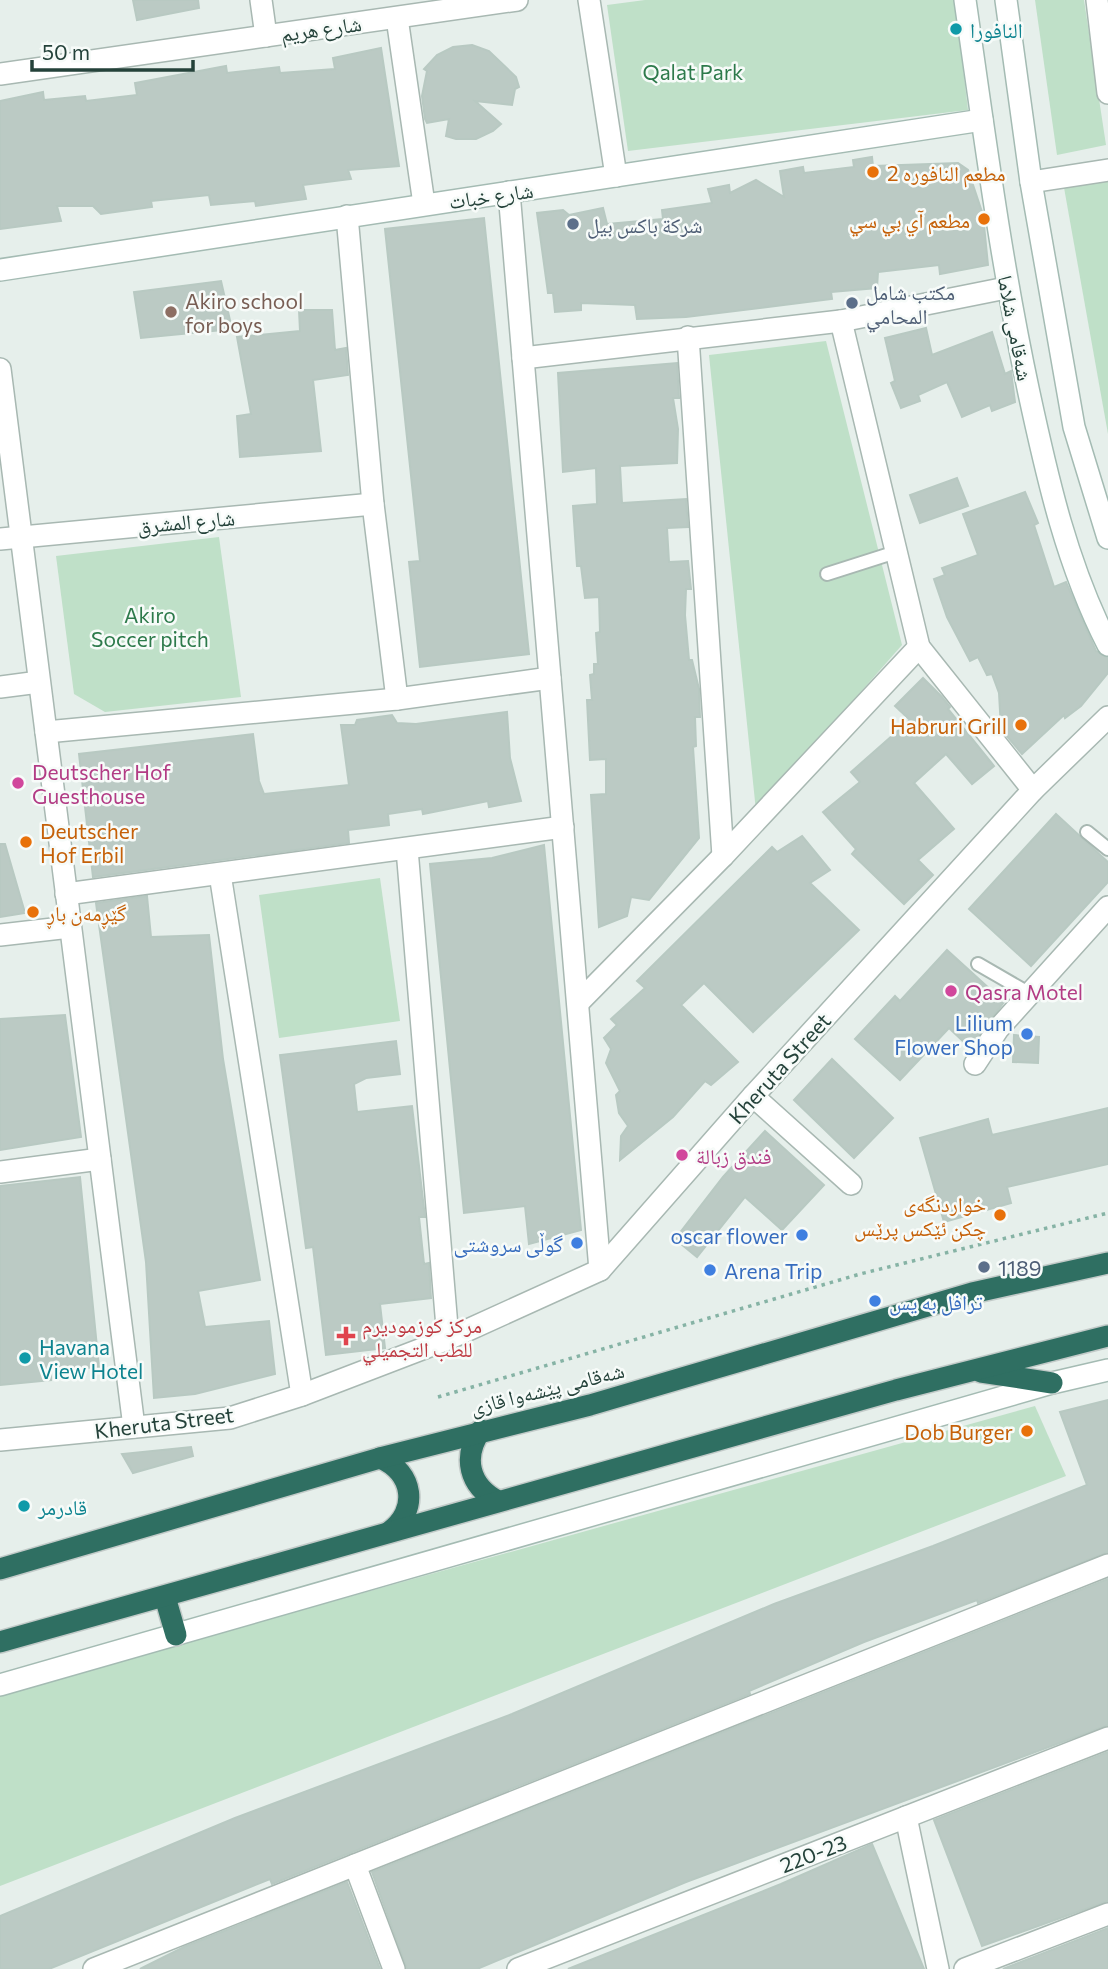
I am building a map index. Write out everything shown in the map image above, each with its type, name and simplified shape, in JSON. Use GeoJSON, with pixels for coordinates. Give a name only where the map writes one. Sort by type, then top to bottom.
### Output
{"type":"FeatureCollection","features":[{"type":"Feature","properties":{"kind":"highway","name":"شەقامی پێشەوا قازی"},"geometry":{"type":"LineString","coordinates":[[0,1569],[380,1458],[481,1430],[590,1405],[972,1293],[1108,1263]]}},
{"type":"Feature","properties":{"kind":"highway"},"geometry":{"type":"LineString","coordinates":[[0,1642],[972,1370],[1108,1336]]}},
{"type":"Feature","properties":{"kind":"highway"},"geometry":{"type":"LineString","coordinates":[[972,1370],[1052,1383]]}},
{"type":"Feature","properties":{"kind":"highway"},"geometry":{"type":"LineString","coordinates":[[481,1430],[471,1449],[471,1471],[481,1490],[498,1501]]}},
{"type":"Feature","properties":{"kind":"highway"},"geometry":{"type":"LineString","coordinates":[[380,1458],[398,1469],[409,1487],[410,1498],[404,1518],[388,1532]]}},
{"type":"Feature","properties":{"kind":"highway"},"geometry":{"type":"LineString","coordinates":[[165,1597],[176,1635]]}},
{"type":"Feature","properties":{"kind":"street"},"geometry":{"type":"LineString","coordinates":[[261,0],[266,36]]}},
{"type":"Feature","properties":{"kind":"street","name":"شارع هريم"},"geometry":{"type":"LineString","coordinates":[[0,74],[397,18],[440,6],[517,0]]}},
{"type":"Feature","properties":{"kind":"street"},"geometry":{"type":"LineString","coordinates":[[589,0],[616,176]]}},
{"type":"Feature","properties":{"kind":"street","name":"شەقامی شلاما"},"geometry":{"type":"LineString","coordinates":[[965,0],[1006,288],[1052,504],[1084,598],[1108,645]]}},
{"type":"Feature","properties":{"kind":"street","name":"شەقامی شلاما"},"geometry":{"type":"LineString","coordinates":[[1006,0],[1031,182],[1073,427],[1104,515],[1108,538]]}},
{"type":"Feature","properties":{"kind":"street"},"geometry":{"type":"LineString","coordinates":[[1097,0],[1108,93]]}},
{"type":"Feature","properties":{"kind":"street"},"geometry":{"type":"LineString","coordinates":[[397,18],[424,204]]}},
{"type":"Feature","properties":{"kind":"street","name":"شارع خبات"},"geometry":{"type":"LineString","coordinates":[[0,270],[982,120]]}},
{"type":"Feature","properties":{"kind":"street"},"geometry":{"type":"LineString","coordinates":[[1031,182],[1108,170]]}},
{"type":"Feature","properties":{"kind":"street"},"geometry":{"type":"LineString","coordinates":[[509,192],[600,1270]]}},
{"type":"Feature","properties":{"kind":"street"},"geometry":{"type":"LineString","coordinates":[[347,216],[373,505],[397,699]]}},
{"type":"Feature","properties":{"kind":"street"},"geometry":{"type":"LineString","coordinates":[[523,358],[841,321],[1006,288]]}},
{"type":"Feature","properties":{"kind":"street"},"geometry":{"type":"LineString","coordinates":[[841,321],[919,647],[1033,790]]}},
{"type":"Feature","properties":{"kind":"street"},"geometry":{"type":"LineString","coordinates":[[688,337],[723,856]]}},
{"type":"Feature","properties":{"kind":"street"},"geometry":{"type":"LineString","coordinates":[[0,369],[11,537],[40,682],[134,1427]]}},
{"type":"Feature","properties":{"kind":"street","name":"شارع المشرق"},"geometry":{"type":"LineString","coordinates":[[11,537],[373,505]]}},
{"type":"Feature","properties":{"kind":"street"},"geometry":{"type":"LineString","coordinates":[[578,1003],[723,856],[919,647]]}},
{"type":"Feature","properties":{"kind":"street"},"geometry":{"type":"LineString","coordinates":[[46,732],[397,699],[550,678]]}},
{"type":"Feature","properties":{"kind":"street"},"geometry":{"type":"LineString","coordinates":[[0,687],[40,682]]}},
{"type":"Feature","properties":{"kind":"street","name":"Kheruta Street"},"geometry":{"type":"LineString","coordinates":[[0,1440],[230,1418],[302,1395],[448,1339],[600,1270],[753,1096],[1033,790],[1108,718]]}},
{"type":"Feature","properties":{"kind":"street"},"geometry":{"type":"LineString","coordinates":[[66,894],[563,827]]}},
{"type":"Feature","properties":{"kind":"street"},"geometry":{"type":"LineString","coordinates":[[407,849],[448,1339]]}},
{"type":"Feature","properties":{"kind":"street"},"geometry":{"type":"LineString","coordinates":[[220,874],[302,1395]]}},
{"type":"Feature","properties":{"kind":"street"},"geometry":{"type":"LineString","coordinates":[[975,1064],[998,1030],[1108,907]]}},
{"type":"Feature","properties":{"kind":"street"},"geometry":{"type":"LineString","coordinates":[[0,935],[70,927]]}},
{"type":"Feature","properties":{"kind":"street"},"geometry":{"type":"LineString","coordinates":[[753,1096],[851,1184]]}},
{"type":"Feature","properties":{"kind":"street"},"geometry":{"type":"LineString","coordinates":[[0,1171],[100,1159]]}},
{"type":"Feature","properties":{"kind":"street"},"geometry":{"type":"LineString","coordinates":[[0,1685],[1052,1383],[1108,1370]]}},
{"type":"Feature","properties":{"kind":"street"},"geometry":{"type":"LineString","coordinates":[[94,1969],[1108,1565]]}},
{"type":"Feature","properties":{"kind":"street","name":"220-23"},"geometry":{"type":"LineString","coordinates":[[518,1969],[1108,1738]]}},
{"type":"Feature","properties":{"kind":"street"},"geometry":{"type":"LineString","coordinates":[[906,1817],[937,1969]]}},
{"type":"Feature","properties":{"kind":"street"},"geometry":{"type":"LineString","coordinates":[[355,1865],[394,1969]]}},
{"type":"Feature","properties":{"kind":"street"},"geometry":{"type":"LineString","coordinates":[[977,1967],[1108,1914]]}},
{"type":"Feature","properties":{"kind":"lane"},"geometry":{"type":"LineString","coordinates":[[828,574],[896,552]]}},
{"type":"Feature","properties":{"kind":"lane"},"geometry":{"type":"LineString","coordinates":[[1087,832],[1108,849]]}},
{"type":"Feature","properties":{"kind":"lane"},"geometry":{"type":"LineString","coordinates":[[978,964],[1030,994]]}},
{"type":"Feature","properties":{"kind":"path"},"geometry":{"type":"LineString","coordinates":[[438,1397],[860,1274],[1108,1213]]}},
{"type":"Feature","properties":{"kind":"green space","name":"Qalat Park"},"geometry":{"type":"Polygon","coordinates":[[[645,0],[955,0],[968,110],[628,151],[607,5],[645,0]]]}},
{"type":"Feature","properties":{"kind":"green space"},"geometry":{"type":"Polygon","coordinates":[[[1035,0],[1084,0],[1106,145],[1057,155],[1035,0]]]}},
{"type":"Feature","properties":{"kind":"green space"},"geometry":{"type":"Polygon","coordinates":[[[1108,177],[1108,434],[1063,182],[1108,177]]]}},
{"type":"Feature","properties":{"kind":"green space"},"geometry":{"type":"Polygon","coordinates":[[[826,341],[902,645],[756,811],[709,355],[826,341]]]}},
{"type":"Feature","properties":{"kind":"green space","name":"Akiro Soccer pitch"},"geometry":{"type":"Polygon","coordinates":[[[219,537],[241,697],[105,712],[74,694],[56,556],[219,537]]]}},
{"type":"Feature","properties":{"kind":"green space"},"geometry":{"type":"Polygon","coordinates":[[[380,878],[400,1021],[279,1038],[259,895],[380,878]]]}},
{"type":"Feature","properties":{"kind":"green space"},"geometry":{"type":"Polygon","coordinates":[[[1035,1406],[1066,1476],[0,1886],[0,1694],[1035,1406]]]}},
{"type":"Feature","properties":{"kind":"building"},"geometry":{"type":"Polygon","coordinates":[[[133,0],[198,0],[199,8],[137,20],[133,0]]]}},
{"type":"Feature","properties":{"kind":"building"},"geometry":{"type":"Polygon","coordinates":[[[472,45],[489,51],[516,77],[519,87],[515,89],[512,105],[475,101],[501,124],[493,131],[476,139],[456,139],[446,136],[449,119],[427,123],[425,119],[422,96],[427,71],[424,69],[437,55],[453,47],[472,45]]]}},
{"type":"Feature","properties":{"kind":"building"},"geometry":{"type":"Polygon","coordinates":[[[381,48],[399,166],[348,170],[351,179],[303,185],[306,199],[256,206],[255,201],[211,205],[209,195],[151,201],[152,207],[101,214],[93,206],[57,206],[61,221],[0,229],[0,101],[43,92],[44,100],[85,96],[86,101],[137,95],[135,83],[226,66],[227,73],[279,67],[280,73],[335,69],[333,58],[381,48]]]}},
{"type":"Feature","properties":{"kind":"building"},"geometry":{"type":"Polygon","coordinates":[[[872,157],[873,166],[958,163],[968,170],[983,215],[988,265],[940,274],[939,265],[878,272],[877,288],[831,292],[832,299],[686,317],[637,319],[635,305],[581,303],[581,310],[555,312],[553,293],[548,293],[537,213],[563,210],[569,215],[603,208],[607,224],[663,219],[662,210],[712,203],[708,189],[729,185],[730,193],[756,180],[784,197],[780,171],[803,167],[804,173],[854,167],[853,160],[872,157]]]}},
{"type":"Feature","properties":{"kind":"building"},"geometry":{"type":"Polygon","coordinates":[[[484,218],[529,654],[420,667],[409,562],[420,561],[385,229],[484,218]]]}},
{"type":"Feature","properties":{"kind":"building","name":"Akiro school for boys"},"geometry":{"type":"Polygon","coordinates":[[[221,281],[232,329],[141,338],[134,292],[221,281]]]}},
{"type":"Feature","properties":{"kind":"building"},"geometry":{"type":"Polygon","coordinates":[[[299,310],[332,310],[335,350],[346,348],[348,375],[313,380],[321,451],[240,457],[237,416],[251,414],[237,337],[300,331],[299,310]]]}},
{"type":"Feature","properties":{"kind":"building"},"geometry":{"type":"Polygon","coordinates":[[[926,328],[932,355],[992,332],[1005,374],[1011,371],[1015,402],[992,411],[990,405],[962,417],[947,382],[918,395],[920,401],[901,408],[891,383],[895,381],[885,338],[926,328]]]}},
{"type":"Feature","properties":{"kind":"building"},"geometry":{"type":"Polygon","coordinates":[[[677,363],[679,398],[673,398],[678,429],[677,463],[620,466],[622,503],[686,499],[688,527],[667,528],[669,562],[688,561],[691,589],[686,589],[685,615],[689,660],[692,660],[699,689],[700,717],[695,717],[696,746],[693,747],[699,838],[649,900],[631,897],[627,916],[599,927],[591,795],[606,794],[606,759],[590,760],[587,700],[592,700],[590,675],[594,674],[594,664],[598,664],[596,633],[600,632],[599,597],[585,598],[581,566],[577,566],[573,506],[597,504],[596,468],[563,472],[558,373],[677,363]]]}},
{"type":"Feature","properties":{"kind":"building"},"geometry":{"type":"Polygon","coordinates":[[[957,478],[968,506],[920,523],[910,495],[957,478]]]}},
{"type":"Feature","properties":{"kind":"building"},"geometry":{"type":"Polygon","coordinates":[[[1025,492],[1038,523],[1034,525],[1054,587],[1066,582],[1096,651],[1108,658],[1108,673],[1081,706],[1065,718],[1064,715],[1022,754],[1001,729],[999,693],[992,674],[987,675],[978,657],[970,661],[947,617],[934,579],[945,575],[942,568],[978,555],[963,514],[1025,492]]]}},
{"type":"Feature","properties":{"kind":"building"},"geometry":{"type":"Polygon","coordinates":[[[923,678],[942,697],[950,707],[948,709],[994,766],[972,784],[946,754],[914,783],[954,829],[918,860],[933,875],[904,904],[852,854],[856,849],[823,812],[860,782],[851,772],[910,720],[895,706],[923,678]]]}},
{"type":"Feature","properties":{"kind":"building"},"geometry":{"type":"Polygon","coordinates":[[[507,712],[510,758],[521,801],[489,807],[488,801],[423,814],[422,809],[388,814],[389,825],[348,830],[349,843],[93,877],[79,754],[253,734],[259,781],[264,794],[349,785],[341,725],[355,725],[357,720],[392,715],[397,723],[416,724],[507,712]]]}},
{"type":"Feature","properties":{"kind":"building"},"geometry":{"type":"Polygon","coordinates":[[[1056,814],[1108,862],[1108,882],[1031,966],[969,909],[1056,814]]]}},
{"type":"Feature","properties":{"kind":"building"},"geometry":{"type":"Polygon","coordinates":[[[802,836],[830,870],[810,883],[859,930],[753,1032],[704,983],[681,1005],[738,1062],[711,1085],[705,1081],[673,1117],[620,1160],[621,1136],[628,1126],[619,1113],[616,1095],[620,1091],[606,1063],[611,1049],[604,1038],[617,1025],[611,1019],[645,988],[637,981],[772,847],[777,852],[802,836]]]}},
{"type":"Feature","properties":{"kind":"building"},"geometry":{"type":"Polygon","coordinates":[[[0,844],[5,844],[25,913],[0,917],[0,844]]]}},
{"type":"Feature","properties":{"kind":"building"},"geometry":{"type":"Polygon","coordinates":[[[544,845],[581,1230],[529,1244],[525,1206],[464,1213],[430,864],[492,858],[544,845]]]}},
{"type":"Feature","properties":{"kind":"building"},"geometry":{"type":"Polygon","coordinates":[[[147,896],[151,937],[209,935],[223,1059],[260,1280],[198,1291],[205,1327],[269,1321],[275,1374],[195,1394],[154,1398],[146,1262],[96,903],[147,896]]]}},
{"type":"Feature","properties":{"kind":"building"},"geometry":{"type":"Polygon","coordinates":[[[947,950],[1004,1002],[972,1045],[967,1045],[949,1028],[900,1080],[855,1039],[895,996],[900,1001],[947,950]]]}},
{"type":"Feature","properties":{"kind":"building"},"geometry":{"type":"Polygon","coordinates":[[[65,1015],[81,1137],[0,1150],[0,1019],[65,1015]]]}},
{"type":"Feature","properties":{"kind":"building"},"geometry":{"type":"Polygon","coordinates":[[[1014,1035],[1039,1037],[1038,1063],[1013,1062],[1014,1035]]]}},
{"type":"Feature","properties":{"kind":"building"},"geometry":{"type":"Polygon","coordinates":[[[396,1041],[400,1074],[366,1078],[354,1084],[357,1112],[412,1106],[425,1217],[419,1217],[424,1264],[429,1263],[431,1298],[380,1304],[385,1348],[326,1355],[313,1247],[306,1248],[280,1055],[396,1041]]]}},
{"type":"Feature","properties":{"kind":"building"},"geometry":{"type":"Polygon","coordinates":[[[832,1059],[893,1118],[854,1158],[794,1100],[832,1059]]]}},
{"type":"Feature","properties":{"kind":"building"},"geometry":{"type":"Polygon","coordinates":[[[1108,1108],[1108,1164],[1007,1187],[1011,1203],[944,1222],[920,1138],[988,1119],[992,1135],[1108,1108]]]}},
{"type":"Feature","properties":{"kind":"building"},"geometry":{"type":"Polygon","coordinates":[[[765,1131],[824,1185],[782,1230],[745,1197],[697,1257],[675,1239],[723,1177],[765,1131]]]}},
{"type":"Feature","properties":{"kind":"building"},"geometry":{"type":"Polygon","coordinates":[[[80,1177],[99,1367],[51,1370],[51,1380],[0,1385],[0,1186],[80,1177]]]}},
{"type":"Feature","properties":{"kind":"building"},"geometry":{"type":"Polygon","coordinates":[[[1108,1400],[1108,1552],[978,1603],[977,1600],[864,1642],[749,1691],[750,1694],[272,1884],[270,1879],[49,1969],[0,1969],[0,1916],[235,1818],[512,1714],[774,1604],[933,1546],[1087,1485],[1060,1412],[1108,1400]]]}},
{"type":"Feature","properties":{"kind":"building"},"geometry":{"type":"Polygon","coordinates":[[[191,1447],[193,1456],[133,1473],[122,1454],[191,1447]]]}},
{"type":"Feature","properties":{"kind":"building"},"geometry":{"type":"Polygon","coordinates":[[[1108,1579],[1108,1725],[686,1882],[477,1969],[407,1969],[372,1872],[1108,1579]]]}},
{"type":"Feature","properties":{"kind":"building"},"geometry":{"type":"Polygon","coordinates":[[[1108,1752],[1108,1901],[982,1946],[934,1820],[1108,1752]]]}},
{"type":"Feature","properties":{"kind":"building"},"geometry":{"type":"Polygon","coordinates":[[[872,1844],[924,1969],[568,1969],[781,1884],[872,1844]]]}},
{"type":"Feature","properties":{"kind":"building"},"geometry":{"type":"Polygon","coordinates":[[[347,1882],[380,1969],[140,1969],[184,1947],[347,1882]]]}},
{"type":"Feature","properties":{"kind":"building"},"geometry":{"type":"Polygon","coordinates":[[[1108,1928],[1108,1969],[1003,1969],[1108,1928]]]}},
{"type":"Feature","properties":{"kind":"place","name":"النافورا"},"geometry":{"type":"Point","coordinates":[956,29]}},
{"type":"Feature","properties":{"kind":"place","name":"مطعم النافوره 2"},"geometry":{"type":"Point","coordinates":[873,172]}},
{"type":"Feature","properties":{"kind":"place","name":"مطعم آي بي سي"},"geometry":{"type":"Point","coordinates":[984,219]}},
{"type":"Feature","properties":{"kind":"place","name":"شركة باكس بيل"},"geometry":{"type":"Point","coordinates":[573,224]}},
{"type":"Feature","properties":{"kind":"place","name":"مكتب شامل المحامي"},"geometry":{"type":"Point","coordinates":[852,303]}},
{"type":"Feature","properties":{"kind":"place","name":"Akiro school for boys"},"geometry":{"type":"Point","coordinates":[171,312]}},
{"type":"Feature","properties":{"kind":"place","name":"Habruri Grill"},"geometry":{"type":"Point","coordinates":[1021,725]}},
{"type":"Feature","properties":{"kind":"place","name":"Deutscher Hof Guesthouse"},"geometry":{"type":"Point","coordinates":[18,783]}},
{"type":"Feature","properties":{"kind":"place","name":"Deutscher Hof Erbil"},"geometry":{"type":"Point","coordinates":[26,842]}},
{"type":"Feature","properties":{"kind":"place","name":"گێڕمەن باڕ"},"geometry":{"type":"Point","coordinates":[33,912]}},
{"type":"Feature","properties":{"kind":"place","name":"Qasra Motel"},"geometry":{"type":"Point","coordinates":[951,991]}},
{"type":"Feature","properties":{"kind":"place","name":"Lilium Flower Shop"},"geometry":{"type":"Point","coordinates":[1027,1034]}},
{"type":"Feature","properties":{"kind":"place","name":"فندق زبالة"},"geometry":{"type":"Point","coordinates":[682,1155]}},
{"type":"Feature","properties":{"kind":"place","name":"خواردنگەی چکن ئێکس پرێس"},"geometry":{"type":"Point","coordinates":[1000,1215]}},
{"type":"Feature","properties":{"kind":"place","name":"oscar flower"},"geometry":{"type":"Point","coordinates":[802,1235]}},
{"type":"Feature","properties":{"kind":"place","name":"گوڵی سروشتی"},"geometry":{"type":"Point","coordinates":[577,1243]}},
{"type":"Feature","properties":{"kind":"place","name":"1189"},"geometry":{"type":"Point","coordinates":[984,1267]}},
{"type":"Feature","properties":{"kind":"place","name":"Arena Trip"},"geometry":{"type":"Point","coordinates":[710,1270]}},
{"type":"Feature","properties":{"kind":"place","name":"ترافل به يس"},"geometry":{"type":"Point","coordinates":[875,1301]}},
{"type":"Feature","properties":{"kind":"place","name":"مركز كوزموديرم للطب التجميلي"},"geometry":{"type":"Point","coordinates":[346,1336]}},
{"type":"Feature","properties":{"kind":"place","name":"Havana View Hotel"},"geometry":{"type":"Point","coordinates":[25,1358]}},
{"type":"Feature","properties":{"kind":"place","name":"Dob Burger"},"geometry":{"type":"Point","coordinates":[1027,1431]}},
{"type":"Feature","properties":{"kind":"place","name":"قادرمر"},"geometry":{"type":"Point","coordinates":[24,1506]}}]}
